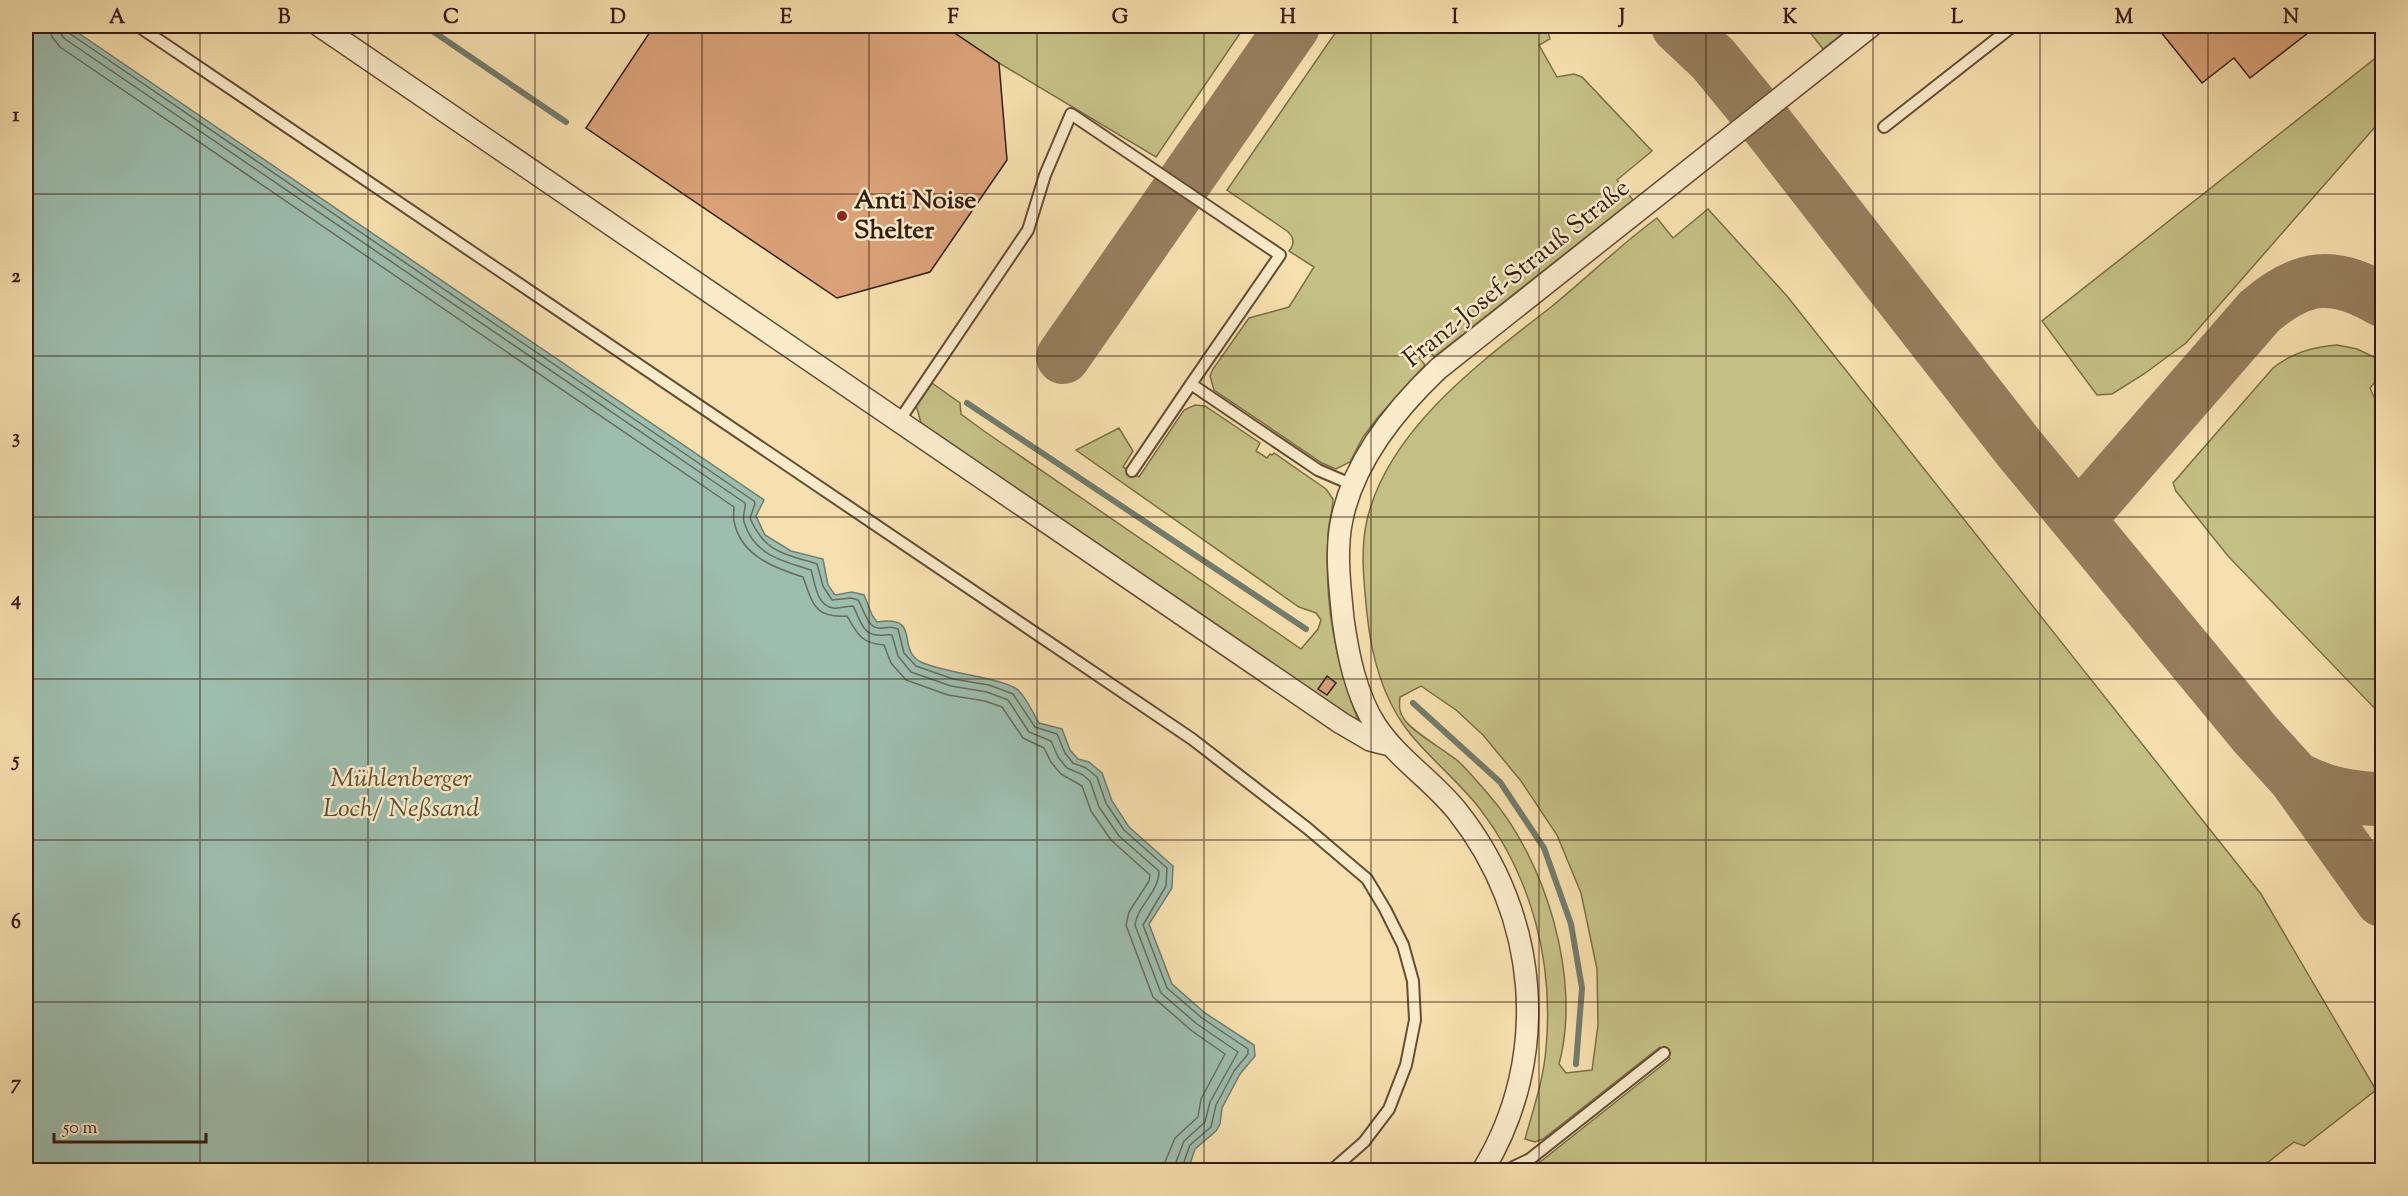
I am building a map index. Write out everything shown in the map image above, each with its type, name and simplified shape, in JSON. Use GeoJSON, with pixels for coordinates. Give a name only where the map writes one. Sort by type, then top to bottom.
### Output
{"type":"FeatureCollection","features":[{"type":"Feature","properties":{"kind":"street"},"geometry":{"type":"LineString","coordinates":[[320,26],[1341,723],[1370,740],[1390,745],[1441,793],[1484,849],[1504,889],[1522,945],[1529,1001],[1524,1062],[1513,1108],[1484,1170]]}},
{"type":"Feature","properties":{"kind":"street","name":"Franz-Josef-Strauß Straße"},"geometry":{"type":"LineString","coordinates":[[1390,745],[1367,709],[1352,668],[1346,640],[1339,542],[1342,520],[1353,485],[1380,436],[1403,406],[1438,369],[1870,26]]}},
{"type":"Feature","properties":{"kind":"lane"},"geometry":{"type":"LineString","coordinates":[[138,26],[1192,739],[1307,828],[1367,879],[1403,945],[1413,981],[1415,1020],[1407,1065],[1389,1109],[1364,1142],[1332,1170]]}},
{"type":"Feature","properties":{"kind":"lane"},"geometry":{"type":"LineString","coordinates":[[1884,127],[2013,26]]}},
{"type":"Feature","properties":{"kind":"lane"},"geometry":{"type":"LineString","coordinates":[[899,421],[1028,230],[1045,175],[1071,114],[1280,255],[1132,471]]}},
{"type":"Feature","properties":{"kind":"lane"},"geometry":{"type":"LineString","coordinates":[[1191,384],[1318,470],[1353,485]]}},
{"type":"Feature","properties":{"kind":"lane"},"geometry":{"type":"LineString","coordinates":[[1484,1170],[1506,1170],[1530,1159],[1664,1053]]}},
{"type":"Feature","properties":{"kind":"shaded area"},"geometry":{"type":"Polygon","coordinates":[[[944,26],[1245,26],[1156,157],[999,63],[944,26]]]}},
{"type":"Feature","properties":{"kind":"shaded area"},"geometry":{"type":"Polygon","coordinates":[[[1340,26],[1546,26],[1550,39],[1539,45],[1557,77],[1574,74],[1582,77],[1652,151],[1617,180],[1633,200],[1434,357],[1429,350],[1419,357],[1425,365],[1379,416],[1363,437],[1350,462],[1336,469],[1322,463],[1214,390],[1210,376],[1249,318],[1289,307],[1314,267],[1289,251],[1293,241],[1287,231],[1227,190],[1340,26]]]}},
{"type":"Feature","properties":{"kind":"shaded area"},"geometry":{"type":"Polygon","coordinates":[[[1805,26],[1852,26],[1823,49],[1805,26]]]}},
{"type":"Feature","properties":{"kind":"shaded area"},"geometry":{"type":"Polygon","coordinates":[[[2382,53],[2382,119],[2186,343],[2112,394],[2097,395],[2042,321],[2382,53]]]}},
{"type":"Feature","properties":{"kind":"shaded area"},"geometry":{"type":"Polygon","coordinates":[[[1708,209],[1787,296],[2261,894],[2376,1090],[2304,1146],[2294,1142],[2258,1170],[1530,1170],[1670,1059],[1660,1047],[1543,1139],[1535,1142],[1525,1139],[1543,1071],[1548,1016],[1546,984],[1536,922],[1526,892],[1498,835],[1471,798],[1405,727],[1390,701],[1379,673],[1369,629],[1363,567],[1365,531],[1378,487],[1395,456],[1416,427],[1468,374],[1657,218],[1673,238],[1708,209]],[[1421,686],[1400,697],[1400,711],[1408,724],[1466,769],[1509,822],[1527,853],[1554,922],[1562,959],[1566,996],[1565,1031],[1559,1064],[1566,1073],[1592,1070],[1598,1025],[1597,969],[1581,893],[1557,835],[1521,781],[1483,735],[1456,710],[1421,686]]]}},
{"type":"Feature","properties":{"kind":"shaded area"},"geometry":{"type":"Polygon","coordinates":[[[2337,345],[2357,349],[2382,361],[2382,374],[2370,388],[2382,415],[2382,716],[2228,556],[2176,491],[2173,483],[2273,368],[2303,352],[2337,345]]]}},
{"type":"Feature","properties":{"kind":"shaded area"},"geometry":{"type":"Polygon","coordinates":[[[932,383],[960,403],[961,414],[984,431],[1301,649],[1318,629],[1321,620],[1316,613],[1299,607],[1076,450],[1119,428],[1133,451],[1123,467],[1139,477],[1184,410],[1195,405],[1205,406],[1260,443],[1256,451],[1267,458],[1274,453],[1326,489],[1333,499],[1328,531],[1327,561],[1333,631],[1343,677],[1359,723],[921,423],[916,405],[932,383]]]}},
{"type":"Feature","properties":{"kind":"water","name":"Mühlenberger Loch/ Neßsand"},"geometry":{"type":"Polygon","coordinates":[[[26,26],[68,26],[764,500],[756,516],[765,535],[791,551],[823,559],[828,585],[835,595],[852,592],[864,595],[877,622],[900,623],[904,628],[910,649],[921,662],[1012,686],[1025,698],[1039,723],[1062,729],[1070,750],[1078,759],[1089,762],[1102,773],[1112,801],[1129,827],[1173,866],[1172,888],[1149,924],[1172,984],[1205,1013],[1254,1045],[1255,1056],[1240,1074],[1222,1108],[1220,1124],[1216,1131],[1195,1149],[1189,1167],[1183,1170],[26,1170],[26,26]]]}},
{"type":"Feature","properties":{"kind":"building","name":"Anti Noise Shelter"},"geometry":{"type":"Polygon","coordinates":[[[654,26],[944,26],[999,63],[1007,160],[930,272],[837,298],[586,128],[654,26]]]}},
{"type":"Feature","properties":{"kind":"building"},"geometry":{"type":"Polygon","coordinates":[[[2156,26],[2317,26],[2250,78],[2234,58],[2202,83],[2156,26]]]}},
{"type":"Feature","properties":{"kind":"building"},"geometry":{"type":"Polygon","coordinates":[[[1327,676],[1336,683],[1327,695],[1318,689],[1327,676]]]}},
{"type":"Feature","properties":{"kind":"waterway"},"geometry":{"type":"LineString","coordinates":[[425,26],[566,122]]}},
{"type":"Feature","properties":{"kind":"waterway"},"geometry":{"type":"LineString","coordinates":[[967,403],[1306,629]]}},
{"type":"Feature","properties":{"kind":"waterway"},"geometry":{"type":"LineString","coordinates":[[1413,703],[1500,782],[1544,848],[1571,924],[1582,988],[1576,1064]]}},
{"type":"Feature","properties":{"kind":"taxiway"},"geometry":{"type":"LineString","coordinates":[[1063,357],[1293,26]]}},
{"type":"Feature","properties":{"kind":"taxiway"},"geometry":{"type":"LineString","coordinates":[[1678,26],[1713,59],[1768,126],[2018,447],[2255,734],[2295,778],[2382,900]]}},
{"type":"Feature","properties":{"kind":"taxiway"},"geometry":{"type":"LineString","coordinates":[[2078,520],[2259,312],[2275,300],[2289,290],[2318,281],[2348,284],[2382,300]]}},
{"type":"Feature","properties":{"kind":"taxiway"},"geometry":{"type":"LineString","coordinates":[[2295,778],[2316,788],[2337,794],[2382,799]]}},
{"type":"Feature","properties":{"kind":"place","name":"Anti Noise Shelter"},"geometry":{"type":"Point","coordinates":[842,216]}}]}
